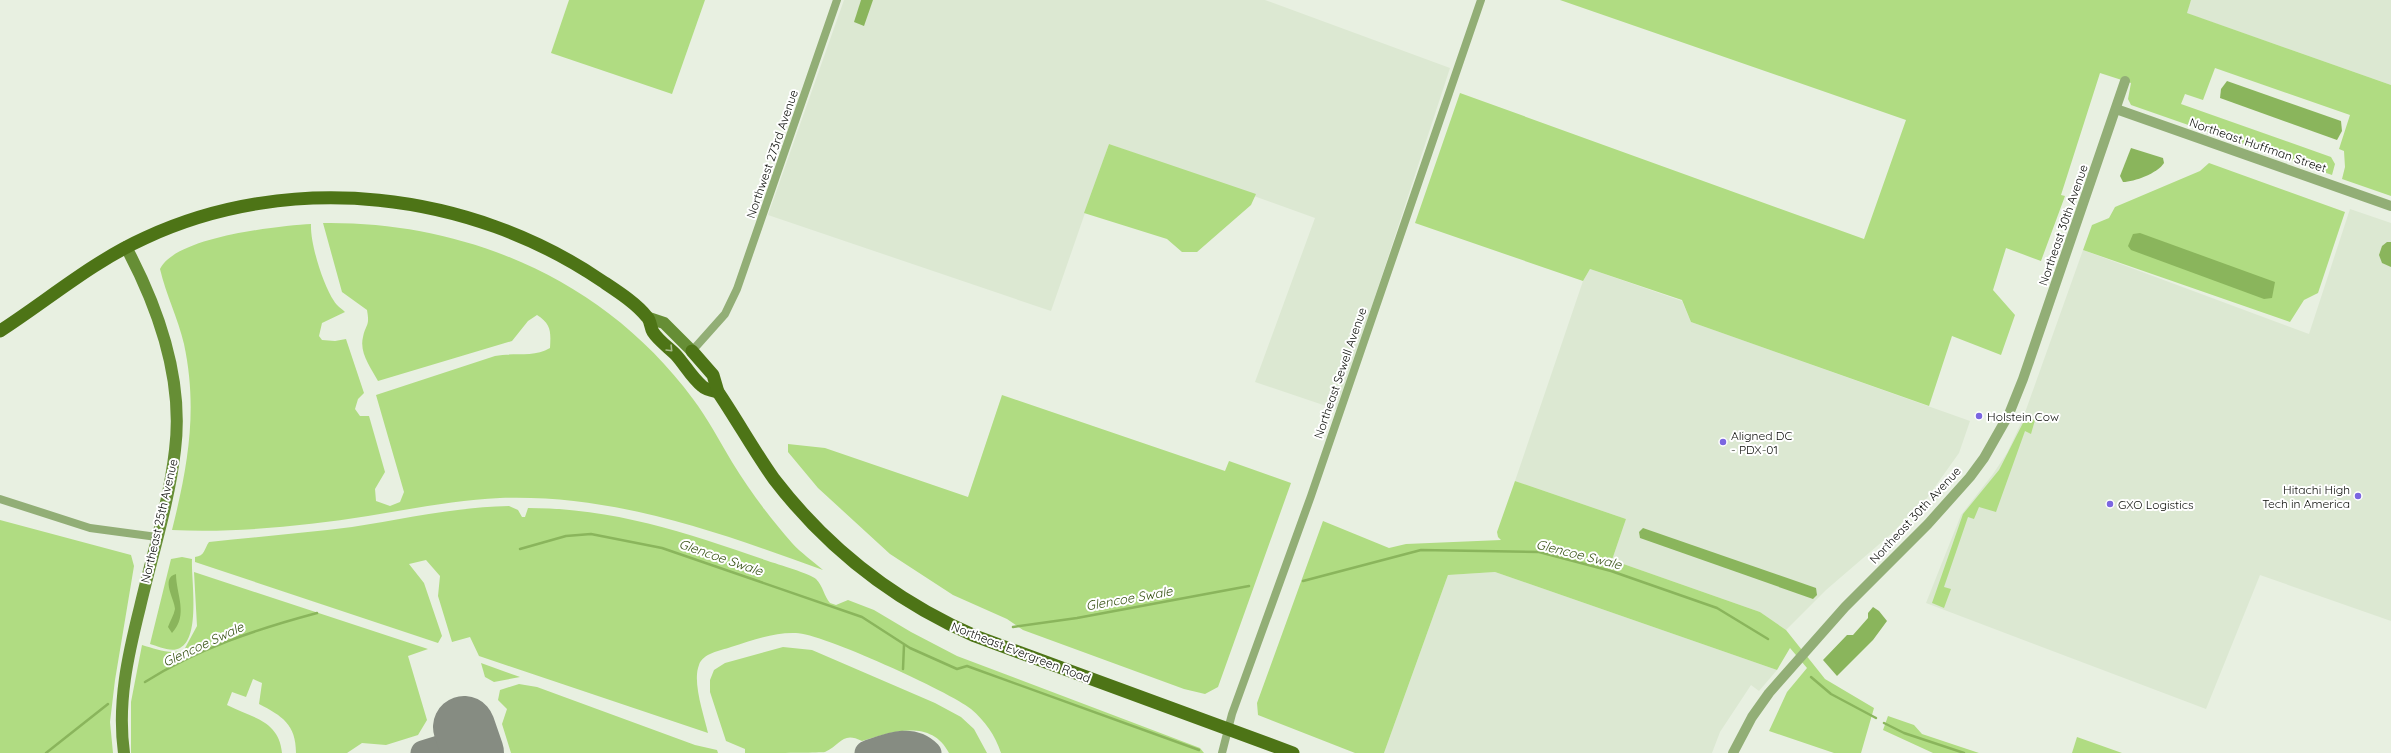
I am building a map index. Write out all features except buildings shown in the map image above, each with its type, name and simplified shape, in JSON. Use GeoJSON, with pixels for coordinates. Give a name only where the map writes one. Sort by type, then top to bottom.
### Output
{"type":"FeatureCollection","features":[{"type":"Feature","properties":{"kind":"main road","name":"Northeast Evergreen Road"},"geometry":{"type":"LineString","coordinates":[[0,331],[126,247],[169,228],[212,214],[279,200],[362,198],[411,204],[481,221],[545,247],[602,281],[649,318],[664,323],[713,375],[718,392],[773,477],[806,517],[842,552],[904,599],[950,625],[975,636],[1293,753]]}},
{"type":"Feature","properties":{"kind":"main road","name":"Northeast 25th Avenue"},"geometry":{"type":"LineString","coordinates":[[124,753],[122,724],[123,684],[130,647],[176,450],[174,393],[170,356],[159,316],[126,247]]}},
{"type":"Feature","properties":{"kind":"main road","name":"Northeast Evergreen Road"},"geometry":{"type":"LineString","coordinates":[[649,318],[653,332],[703,387],[718,392]]}},
{"type":"Feature","properties":{"kind":"street","name":"Northwest 273rd Avenue"},"geometry":{"type":"LineString","coordinates":[[692,351],[725,314],[748,264],[837,0]]}},
{"type":"Feature","properties":{"kind":"street","name":"Northeast Sewell Avenue"},"geometry":{"type":"LineString","coordinates":[[1222,753],[1228,730],[1311,496],[1481,0]]}},
{"type":"Feature","properties":{"kind":"street","name":"Northeast 30th Avenue"},"geometry":{"type":"LineString","coordinates":[[1733,753],[1752,718],[1769,693],[1845,607],[1947,504],[1984,458],[2014,403],[2116,109],[2124,81]]}},
{"type":"Feature","properties":{"kind":"street","name":"Northeast Huffman Street"},"geometry":{"type":"LineString","coordinates":[[2116,109],[2391,206]]}},
{"type":"Feature","properties":{"kind":"street"},"geometry":{"type":"LineString","coordinates":[[0,499],[90,528],[157,536]]}},
{"type":"Feature","properties":{"kind":"shaded area"},"geometry":{"type":"Polygon","coordinates":[[[569,0],[705,0],[672,94],[551,53],[569,0]]]}},
{"type":"Feature","properties":{"kind":"shaded area"},"geometry":{"type":"Polygon","coordinates":[[[844,0],[1265,0],[1450,68],[1338,410],[1255,382],[1315,218],[1109,144],[1051,311],[768,215],[844,0]]]}},
{"type":"Feature","properties":{"kind":"shaded area"},"geometry":{"type":"Polygon","coordinates":[[[861,0],[873,0],[864,26],[854,22],[861,0]]]}},
{"type":"Feature","properties":{"kind":"shaded area"},"geometry":{"type":"Polygon","coordinates":[[[1560,0],[2191,0],[2187,13],[2391,85],[2391,196],[2342,179],[2345,167],[2344,151],[2339,149],[2350,115],[2215,68],[2203,100],[2185,94],[2181,104],[2331,157],[2335,164],[2332,175],[2131,105],[2128,99],[2131,83],[2100,73],[2061,195],[2065,196],[2041,261],[2006,248],[1993,290],[2015,315],[2001,355],[1952,336],[1929,406],[1691,322],[1682,300],[1590,269],[1583,281],[1415,223],[1460,93],[1864,239],[1906,120],[1560,0]]]}},
{"type":"Feature","properties":{"kind":"shaded area"},"geometry":{"type":"Polygon","coordinates":[[[2191,0],[2391,0],[2391,85],[2186,13],[2191,0]]]}},
{"type":"Feature","properties":{"kind":"shaded area"},"geometry":{"type":"Polygon","coordinates":[[[2227,81],[2341,121],[2342,131],[2337,140],[2220,98],[2221,89],[2227,81]]]}},
{"type":"Feature","properties":{"kind":"shaded area"},"geometry":{"type":"Polygon","coordinates":[[[1109,144],[1256,194],[1251,205],[1197,252],[1182,252],[1167,239],[1084,213],[1109,144]]]}},
{"type":"Feature","properties":{"kind":"shaded area"},"geometry":{"type":"Polygon","coordinates":[[[2131,148],[2163,158],[2164,163],[2157,170],[2145,176],[2128,182],[2123,182],[2120,176],[2131,148]]]}},
{"type":"Feature","properties":{"kind":"shaded area"},"geometry":{"type":"Polygon","coordinates":[[[2209,163],[2345,212],[2318,293],[2304,300],[2290,322],[2083,250],[2092,225],[2109,218],[2115,207],[2200,171],[2209,163]]]}},
{"type":"Feature","properties":{"kind":"shaded area"},"geometry":{"type":"Polygon","coordinates":[[[2350,209],[2391,223],[2391,621],[2260,575],[2206,709],[1926,603],[1961,515],[1993,474],[2007,453],[2022,421],[2083,250],[2309,334],[2350,209]]]}},
{"type":"Feature","properties":{"kind":"shaded area"},"geometry":{"type":"Polygon","coordinates":[[[323,223],[377,225],[430,233],[481,247],[530,266],[576,291],[619,321],[658,357],[693,399],[709,422],[739,472],[768,514],[796,547],[823,570],[705,529],[665,518],[584,502],[542,498],[500,498],[467,501],[295,526],[246,530],[172,530],[187,460],[191,415],[190,392],[184,344],[160,269],[169,258],[185,249],[205,241],[228,235],[275,227],[311,224],[315,252],[322,275],[330,294],[335,302],[345,312],[322,323],[319,336],[322,340],[335,341],[346,339],[364,393],[358,399],[355,409],[360,416],[369,416],[385,472],[375,489],[376,501],[390,506],[400,502],[404,492],[376,395],[495,356],[537,353],[550,348],[550,332],[548,325],[537,315],[528,321],[512,341],[378,381],[366,360],[362,343],[368,322],[367,310],[342,292],[323,223]]]}},
{"type":"Feature","properties":{"kind":"shaded area"},"geometry":{"type":"Polygon","coordinates":[[[2140,233],[2275,282],[2272,298],[2264,299],[2131,250],[2128,246],[2133,234],[2140,233]]]}},
{"type":"Feature","properties":{"kind":"shaded area"},"geometry":{"type":"Polygon","coordinates":[[[2387,242],[2391,242],[2391,267],[2382,263],[2379,255],[2382,246],[2387,242]]]}},
{"type":"Feature","properties":{"kind":"shaded area"},"geometry":{"type":"Polygon","coordinates":[[[1590,269],[1682,301],[1691,322],[1970,421],[1959,453],[1927,498],[1891,534],[1826,590],[1786,630],[1760,612],[1612,560],[1626,519],[1515,481],[1583,281],[1590,269]]]}},
{"type":"Feature","properties":{"kind":"shaded area"},"geometry":{"type":"Polygon","coordinates":[[[1002,395],[1225,471],[1229,461],[1291,483],[1218,687],[1205,694],[1184,689],[1023,630],[1007,619],[953,595],[890,554],[818,488],[788,452],[788,444],[825,448],[968,497],[1002,395]]]}},
{"type":"Feature","properties":{"kind":"shaded area"},"geometry":{"type":"Polygon","coordinates":[[[2026,417],[2035,420],[2031,434],[2025,431],[1996,512],[1979,507],[1974,519],[1968,517],[1944,587],[1951,589],[1944,608],[1932,603],[1963,514],[1999,470],[2026,417]]]}},
{"type":"Feature","properties":{"kind":"shaded area"},"geometry":{"type":"Polygon","coordinates":[[[1515,481],[1626,519],[1612,560],[1760,612],[1786,630],[1825,679],[1874,708],[1861,753],[1834,753],[1769,731],[1787,692],[1807,668],[1790,648],[1777,670],[1495,572],[1448,575],[1384,753],[1355,753],[1258,715],[1257,703],[1323,521],[1389,548],[1406,544],[1501,540],[1498,537],[1497,532],[1515,481]]]}},
{"type":"Feature","properties":{"kind":"shaded area"},"geometry":{"type":"Polygon","coordinates":[[[509,506],[518,510],[522,517],[525,517],[528,508],[591,512],[621,517],[680,532],[801,572],[816,579],[830,603],[836,605],[848,600],[874,610],[911,632],[957,656],[1200,748],[1204,753],[1001,753],[993,734],[981,718],[971,709],[958,701],[913,677],[831,642],[796,633],[772,635],[755,639],[712,653],[701,661],[697,672],[697,680],[708,733],[479,656],[470,637],[452,642],[438,596],[440,576],[426,560],[409,564],[424,583],[442,636],[438,643],[195,562],[195,557],[203,554],[209,542],[352,527],[430,514],[509,506]]]}},
{"type":"Feature","properties":{"kind":"shaded area"},"geometry":{"type":"Polygon","coordinates":[[[0,520],[131,555],[134,566],[115,680],[110,722],[113,753],[0,753],[0,520]]]}},
{"type":"Feature","properties":{"kind":"shaded area"},"geometry":{"type":"Polygon","coordinates":[[[1643,528],[1816,588],[1817,595],[1813,599],[1640,538],[1639,532],[1643,528]]]}},
{"type":"Feature","properties":{"kind":"shaded area"},"geometry":{"type":"Polygon","coordinates":[[[182,557],[192,559],[194,607],[193,621],[187,642],[180,648],[173,650],[150,644],[171,559],[182,557]]]}},
{"type":"Feature","properties":{"kind":"shaded area"},"geometry":{"type":"Polygon","coordinates":[[[194,572],[428,649],[408,656],[427,720],[418,735],[386,745],[362,743],[347,753],[296,753],[293,735],[286,722],[281,717],[259,704],[262,683],[253,679],[246,697],[232,692],[227,705],[255,717],[270,727],[276,733],[280,742],[282,753],[131,753],[131,702],[142,645],[168,652],[184,650],[197,626],[194,572]]]}},
{"type":"Feature","properties":{"kind":"shaded area"},"geometry":{"type":"Polygon","coordinates":[[[1495,572],[1777,670],[1759,691],[1751,685],[1720,732],[1712,753],[1384,753],[1448,575],[1495,572]]]}},
{"type":"Feature","properties":{"kind":"shaded area"},"geometry":{"type":"Polygon","coordinates":[[[176,574],[181,612],[177,626],[172,633],[168,627],[175,609],[169,580],[171,576],[176,574]]]}},
{"type":"Feature","properties":{"kind":"shaded area"},"geometry":{"type":"Polygon","coordinates":[[[1873,607],[1879,611],[1887,621],[1873,640],[1837,676],[1823,660],[1847,635],[1853,635],[1868,618],[1868,613],[1873,607]]]}},
{"type":"Feature","properties":{"kind":"shaded area"},"geometry":{"type":"Polygon","coordinates":[[[783,647],[812,650],[935,703],[961,717],[974,729],[987,753],[949,753],[941,742],[932,735],[921,731],[910,730],[885,734],[862,741],[855,738],[846,738],[825,752],[745,753],[745,749],[726,741],[710,692],[710,680],[714,670],[725,663],[783,647]]]}},
{"type":"Feature","properties":{"kind":"shaded area"},"geometry":{"type":"Polygon","coordinates":[[[481,663],[520,677],[494,682],[485,677],[481,663]]]}},
{"type":"Feature","properties":{"kind":"shaded area"},"geometry":{"type":"Polygon","coordinates":[[[519,684],[537,687],[695,745],[717,750],[718,753],[511,753],[502,724],[507,709],[498,700],[500,690],[519,684]]]}},
{"type":"Feature","properties":{"kind":"shaded area"},"geometry":{"type":"Polygon","coordinates":[[[1888,716],[1914,725],[1922,734],[1979,753],[1933,753],[1883,730],[1888,716]]]}},
{"type":"Feature","properties":{"kind":"shaded area"},"geometry":{"type":"Polygon","coordinates":[[[2077,737],[2122,753],[2072,753],[2077,737]]]}},
{"type":"Feature","properties":{"kind":"waterway","name":"Glencoe Swale"},"geometry":{"type":"LineString","coordinates":[[520,549],[566,536],[591,534],[662,548],[862,617],[910,648],[957,669],[967,666],[1199,750]]}},
{"type":"Feature","properties":{"kind":"waterway","name":"Glencoe Swale"},"geometry":{"type":"LineString","coordinates":[[1303,581],[1421,550],[1539,552],[1611,571],[1717,608],[1768,639]]}},
{"type":"Feature","properties":{"kind":"waterway","name":"Glencoe Swale"},"geometry":{"type":"LineString","coordinates":[[1013,627],[1077,618],[1249,586]]}},
{"type":"Feature","properties":{"kind":"waterway","name":"Glencoe Swale"},"geometry":{"type":"LineString","coordinates":[[145,682],[185,660],[228,641],[317,613]]}},
{"type":"Feature","properties":{"kind":"waterway","name":"Glencoe Swale"},"geometry":{"type":"LineString","coordinates":[[903,669],[904,645]]}},
{"type":"Feature","properties":{"kind":"waterway","name":"Glencoe Swale"},"geometry":{"type":"LineString","coordinates":[[1811,677],[1831,694],[1876,718]]}},
{"type":"Feature","properties":{"kind":"waterway","name":"Glencoe Swale"},"geometry":{"type":"LineString","coordinates":[[46,753],[108,704]]}},
{"type":"Feature","properties":{"kind":"waterway","name":"Glencoe Swale"},"geometry":{"type":"LineString","coordinates":[[1884,723],[1904,733],[1964,753]]}},
{"type":"Feature","properties":{"kind":"taxiway"},"geometry":{"type":"LineString","coordinates":[[423,753],[468,739]]}},
{"type":"Feature","properties":{"kind":"taxiway"},"geometry":{"type":"LineString","coordinates":[[867,753],[891,745],[907,743],[915,744],[929,753]]}},
{"type":"Feature","properties":{"kind":"runway"},"geometry":{"type":"LineString","coordinates":[[464,727],[473,753]]}},
{"type":"Feature","properties":{"kind":"place","name":"Holstein Cow"},"geometry":{"type":"Point","coordinates":[1979,416]}},
{"type":"Feature","properties":{"kind":"place","name":"Aligned DC - PDX-01"},"geometry":{"type":"Point","coordinates":[1723,442]}},
{"type":"Feature","properties":{"kind":"place","name":"Hitachi High Tech in America"},"geometry":{"type":"Point","coordinates":[2358,496]}},
{"type":"Feature","properties":{"kind":"place","name":"GXO Logistics"},"geometry":{"type":"Point","coordinates":[2110,504]}}]}
